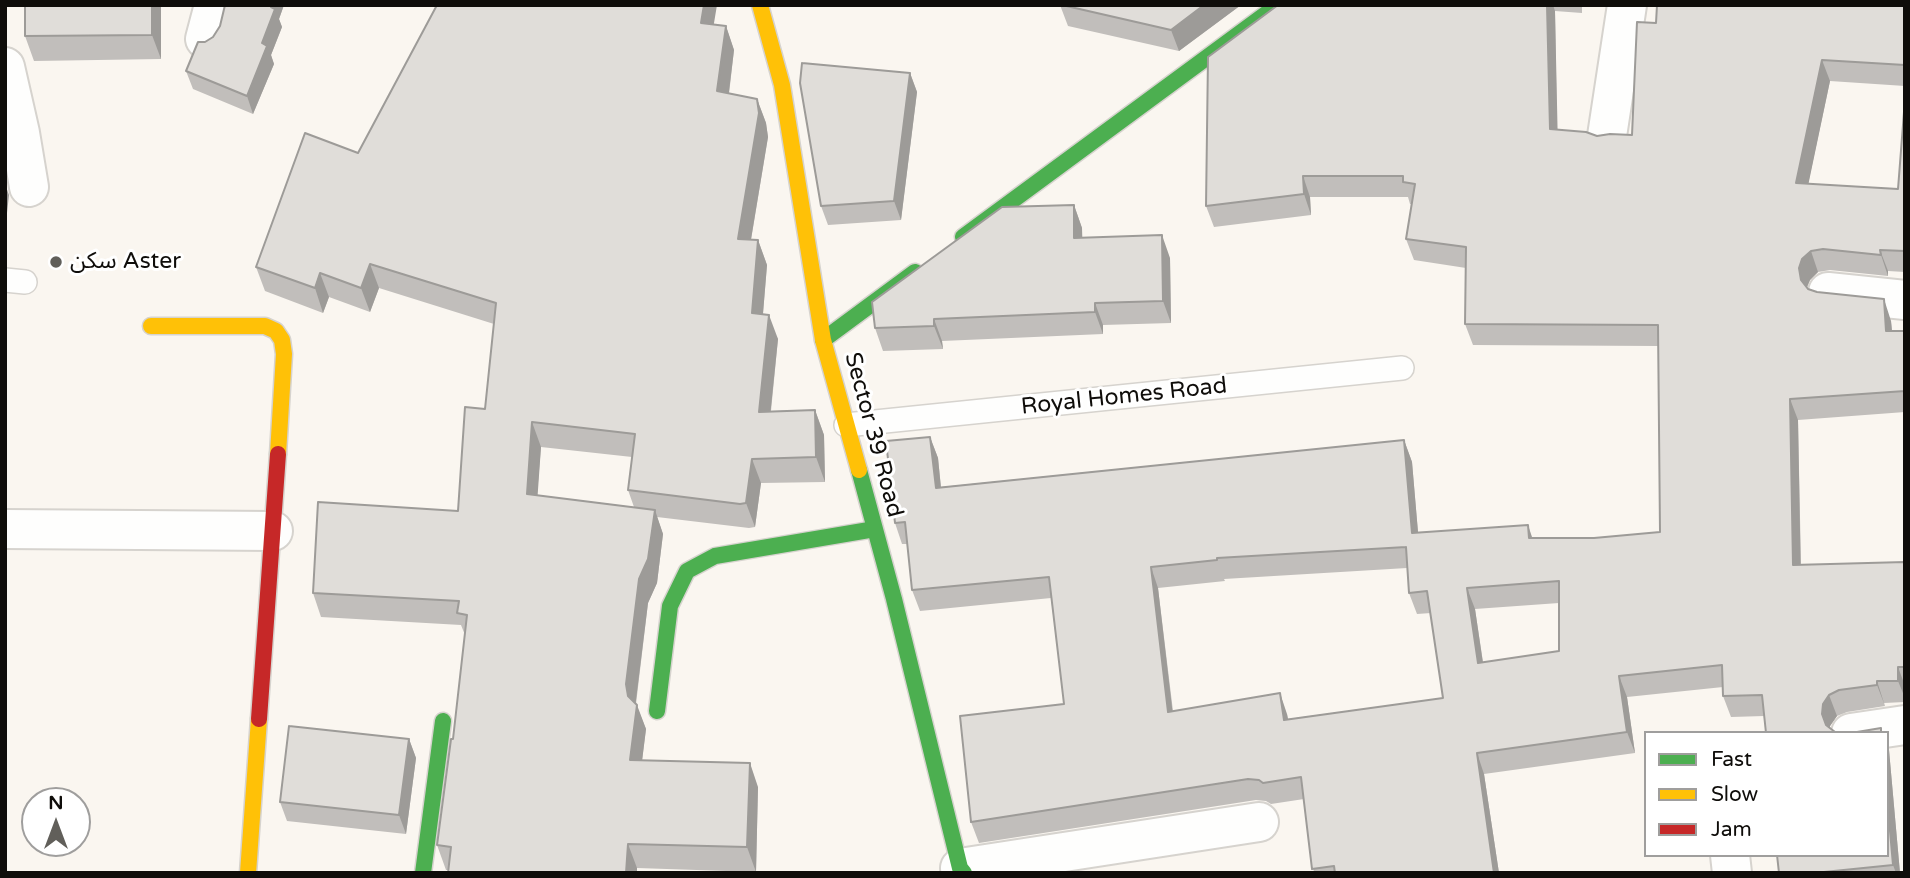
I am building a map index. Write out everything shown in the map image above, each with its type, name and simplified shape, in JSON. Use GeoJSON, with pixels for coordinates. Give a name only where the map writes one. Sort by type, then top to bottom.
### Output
{"type":"FeatureCollection","features":[{"type":"Feature","properties":{"kind":"street","name":"Sector 39 Road"},"geometry":{"type":"LineString","coordinates":[[760,5],[782,85],[823,340],[894,599],[962,870]]}},
{"type":"Feature","properties":{"kind":"street"},"geometry":{"type":"LineString","coordinates":[[945,250],[1278,5]]}},
{"type":"Feature","properties":{"kind":"street"},"geometry":{"type":"LineString","coordinates":[[1607,136],[1627,5]]}},
{"type":"Feature","properties":{"kind":"street"},"geometry":{"type":"LineString","coordinates":[[5,68],[29,187]]}},
{"type":"Feature","properties":{"kind":"street"},"geometry":{"type":"LineString","coordinates":[[823,340],[923,266]]}},
{"type":"Feature","properties":{"kind":"street"},"geometry":{"type":"LineString","coordinates":[[1828,292],[1905,300]]}},
{"type":"Feature","properties":{"kind":"street"},"geometry":{"type":"LineString","coordinates":[[151,326],[265,326],[276,331],[282,340],[284,354],[273,531],[248,873]]}},
{"type":"Feature","properties":{"kind":"street"},"geometry":{"type":"LineString","coordinates":[[5,529],[273,531]]}},
{"type":"Feature","properties":{"kind":"street"},"geometry":{"type":"LineString","coordinates":[[657,711],[670,606],[687,570],[715,556],[875,529]]}},
{"type":"Feature","properties":{"kind":"street"},"geometry":{"type":"LineString","coordinates":[[423,873],[443,721]]}},
{"type":"Feature","properties":{"kind":"street"},"geometry":{"type":"LineString","coordinates":[[1864,731],[1905,725]]}},
{"type":"Feature","properties":{"kind":"street"},"geometry":{"type":"LineString","coordinates":[[962,870],[1259,822]]}},
{"type":"Feature","properties":{"kind":"lane","name":"Royal Homes Road"},"geometry":{"type":"LineString","coordinates":[[846,425],[1402,368]]}},
{"type":"Feature","properties":{"kind":"building"},"geometry":{"type":"Polygon","coordinates":[[[25,5],[152,5],[152,35],[25,36],[25,5]]]}},
{"type":"Feature","properties":{"kind":"building"},"geometry":{"type":"Polygon","coordinates":[[[225,5],[271,5],[275,9],[262,43],[267,46],[247,96],[186,71],[198,42],[205,42],[213,37],[220,26],[225,5]]]}},
{"type":"Feature","properties":{"kind":"building"},"geometry":{"type":"Polygon","coordinates":[[[437,5],[704,5],[701,23],[726,26],[717,91],[757,99],[759,113],[738,239],[758,240],[752,313],[769,315],[759,412],[815,410],[816,457],[752,459],[746,503],[740,504],[628,490],[635,434],[532,422],[527,494],[655,510],[648,559],[639,579],[626,684],[628,696],[637,705],[630,760],[750,763],[747,847],[628,844],[626,873],[448,873],[451,847],[437,845],[453,739],[467,615],[457,613],[459,601],[313,593],[318,502],[458,511],[465,407],[485,409],[496,303],[370,264],[361,288],[320,273],[315,288],[256,267],[305,133],[358,153],[437,5]]]}},
{"type":"Feature","properties":{"kind":"building"},"geometry":{"type":"Polygon","coordinates":[[[1062,5],[1204,5],[1171,30],[1062,5]]]}},
{"type":"Feature","properties":{"kind":"building"},"geometry":{"type":"Polygon","coordinates":[[[1278,5],[1547,5],[1550,129],[1586,132],[1597,136],[1632,135],[1637,22],[1656,23],[1657,5],[1905,5],[1905,65],[1822,60],[1796,183],[1898,189],[1905,99],[1905,251],[1880,250],[1881,255],[1823,249],[1811,251],[1802,259],[1799,268],[1801,280],[1808,289],[1884,299],[1886,331],[1905,331],[1905,391],[1790,399],[1793,565],[1905,562],[1905,667],[1898,667],[1898,681],[1877,681],[1877,685],[1839,690],[1829,695],[1823,704],[1822,714],[1826,725],[1834,731],[1766,731],[1762,695],[1723,696],[1722,665],[1619,676],[1627,732],[1477,753],[1494,873],[1335,873],[1334,866],[1312,869],[1301,777],[1263,783],[1248,779],[971,822],[960,716],[1064,704],[1049,577],[912,590],[905,522],[895,523],[886,441],[930,437],[936,488],[1404,440],[1412,533],[1528,525],[1529,538],[1594,538],[1660,532],[1658,325],[1465,324],[1466,247],[1406,239],[1415,184],[1403,182],[1403,176],[1303,176],[1304,194],[1206,206],[1208,57],[1278,5]],[[1406,547],[1217,558],[1151,567],[1168,712],[1280,693],[1284,720],[1443,698],[1427,591],[1409,593],[1406,547]],[[1559,581],[1467,588],[1478,663],[1559,651],[1559,581]]]}},
{"type":"Feature","properties":{"kind":"building"},"geometry":{"type":"Polygon","coordinates":[[[802,63],[910,73],[894,201],[821,206],[800,83],[802,63]]]}},
{"type":"Feature","properties":{"kind":"building"},"geometry":{"type":"Polygon","coordinates":[[[1074,205],[1074,238],[1162,235],[1163,301],[1095,303],[1095,312],[934,319],[934,326],[875,328],[872,302],[1002,207],[1074,205]]]}},
{"type":"Feature","properties":{"kind":"building"},"geometry":{"type":"Polygon","coordinates":[[[289,726],[409,739],[399,815],[280,802],[289,726]]]}},
{"type":"Feature","properties":{"kind":"building"},"geometry":{"type":"Polygon","coordinates":[[[1889,820],[1893,865],[1814,873],[1779,873],[1777,857],[1889,857],[1889,820]]]}},
{"type":"Feature","properties":{"kind":"traffic: fast"},"geometry":{"type":"LineString","coordinates":[[963,237],[1278,5]]}},
{"type":"Feature","properties":{"kind":"traffic: fast"},"geometry":{"type":"LineString","coordinates":[[823,340],[915,272]]}},
{"type":"Feature","properties":{"kind":"traffic: fast"},"geometry":{"type":"LineString","coordinates":[[859,470],[894,599],[960,868],[964,873]]}},
{"type":"Feature","properties":{"kind":"traffic: fast"},"geometry":{"type":"LineString","coordinates":[[657,711],[670,606],[687,571],[715,556],[875,529]]}},
{"type":"Feature","properties":{"kind":"traffic: fast"},"geometry":{"type":"LineString","coordinates":[[423,873],[443,721]]}},
{"type":"Feature","properties":{"kind":"traffic: slow"},"geometry":{"type":"LineString","coordinates":[[760,5],[782,85],[823,340],[859,470]]}},
{"type":"Feature","properties":{"kind":"traffic: slow"},"geometry":{"type":"LineString","coordinates":[[151,326],[265,326],[276,331],[282,340],[284,354],[278,454]]}},
{"type":"Feature","properties":{"kind":"traffic: slow"},"geometry":{"type":"LineString","coordinates":[[248,873],[259,719]]}},
{"type":"Feature","properties":{"kind":"traffic: jam"},"geometry":{"type":"LineString","coordinates":[[259,719],[278,454]]}},
{"type":"Feature","properties":{"kind":"place","name":"سكن Aster"},"geometry":{"type":"Point","coordinates":[56,262]}}]}
